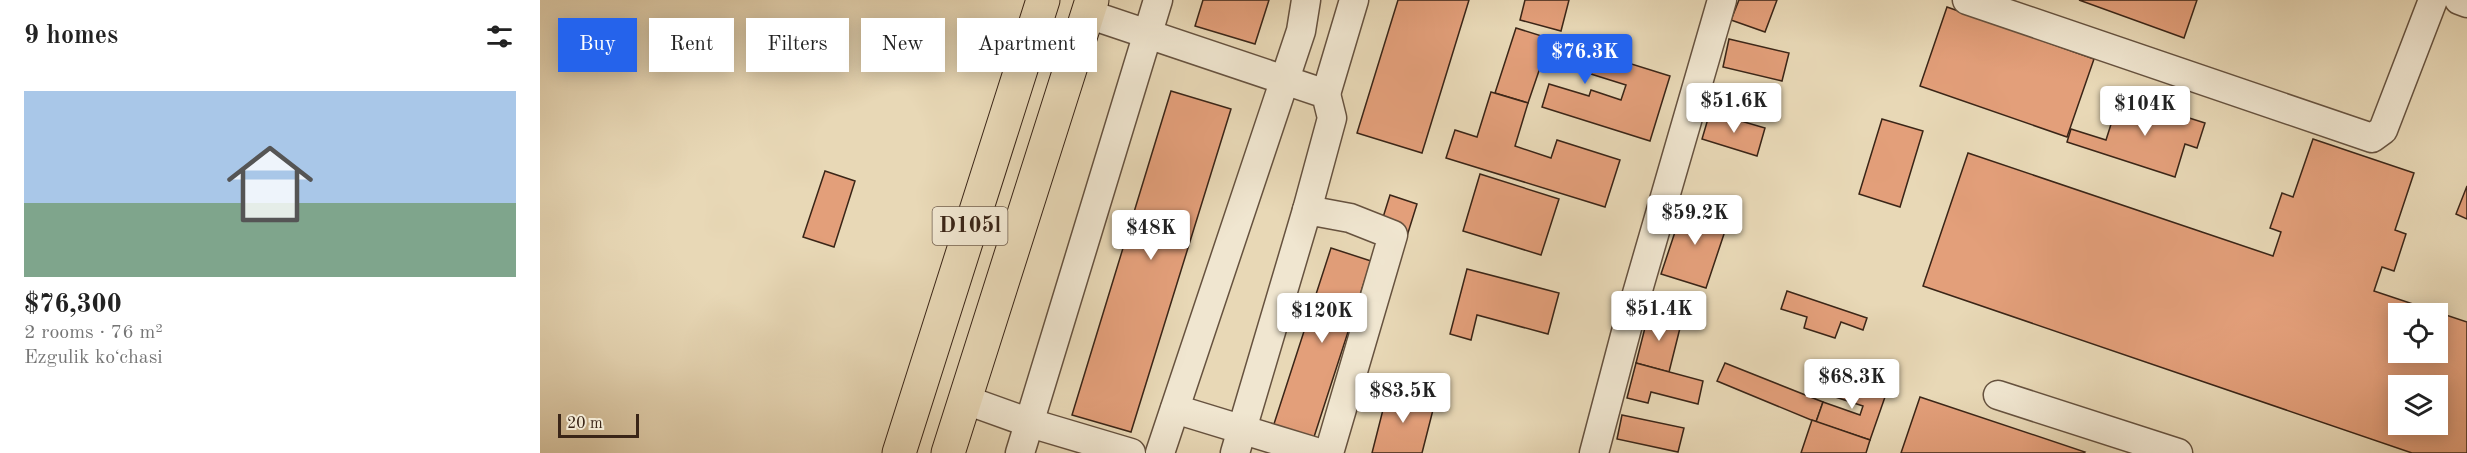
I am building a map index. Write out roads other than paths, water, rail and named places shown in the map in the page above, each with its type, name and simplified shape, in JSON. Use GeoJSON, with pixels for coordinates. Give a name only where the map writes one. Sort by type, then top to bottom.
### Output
{"type":"FeatureCollection","features":[{"type":"Feature","properties":{"kind":"highway","name":"D105l"},"geometry":{"type":"LineString","coordinates":[[899,453],[1043,0]]}},
{"type":"Feature","properties":{"kind":"highway","name":"D105l"},"geometry":{"type":"LineString","coordinates":[[948,453],[1090,7]]}},
{"type":"Feature","properties":{"kind":"street"},"geometry":{"type":"LineString","coordinates":[[1020,453],[1158,0]]}},
{"type":"Feature","properties":{"kind":"street"},"geometry":{"type":"LineString","coordinates":[[1160,453],[1301,31],[1306,0]]}},
{"type":"Feature","properties":{"kind":"street"},"geometry":{"type":"LineString","coordinates":[[1239,440],[1332,118],[1326,94],[1354,0]]}},
{"type":"Feature","properties":{"kind":"street"},"geometry":{"type":"LineString","coordinates":[[1594,453],[1627,328],[1722,0]]}},
{"type":"Feature","properties":{"kind":"street"},"geometry":{"type":"LineString","coordinates":[[1967,0],[2372,138],[2383,130],[2433,0]]}},
{"type":"Feature","properties":{"kind":"street"},"geometry":{"type":"LineString","coordinates":[[2459,0],[2467,3]]}},
{"type":"Feature","properties":{"kind":"street"},"geometry":{"type":"LineString","coordinates":[[1090,7],[1148,33],[1326,94]]}},
{"type":"Feature","properties":{"kind":"street"},"geometry":{"type":"LineString","coordinates":[[1306,210],[1350,218],[1393,235],[1329,453]]}},
{"type":"Feature","properties":{"kind":"street"},"geometry":{"type":"LineString","coordinates":[[1998,395],[2178,453]]}},
{"type":"Feature","properties":{"kind":"street"},"geometry":{"type":"LineString","coordinates":[[966,400],[1030,423],[1131,453]]}},
{"type":"Feature","properties":{"kind":"street"},"geometry":{"type":"LineString","coordinates":[[1175,409],[1239,440],[1319,453]]}}]}
